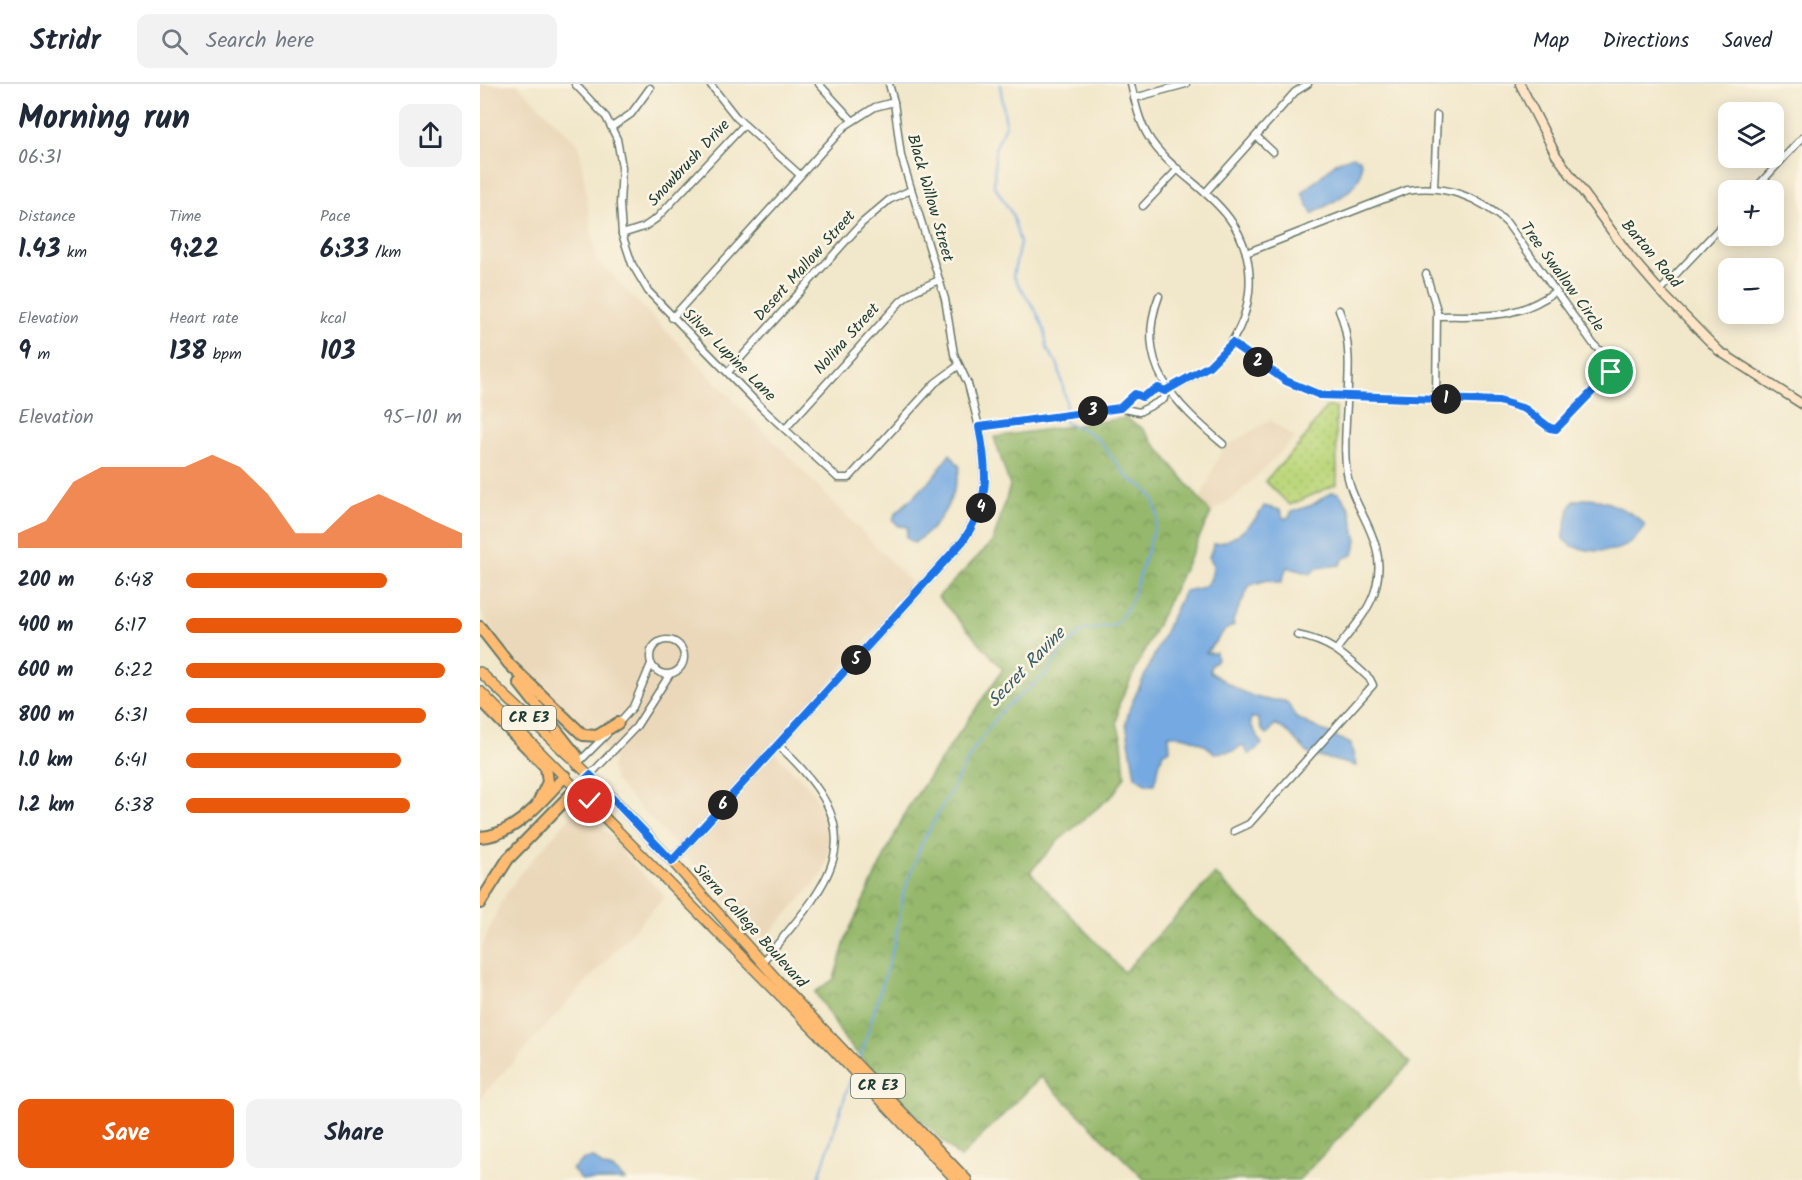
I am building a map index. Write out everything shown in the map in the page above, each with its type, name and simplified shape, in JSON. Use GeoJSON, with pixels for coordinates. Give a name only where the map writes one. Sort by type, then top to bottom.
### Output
{"type":"FeatureCollection","features":[{"type":"Feature","properties":{"kind":"highway"},"geometry":{"type":"LineString","coordinates":[[481,629],[509,664],[583,735],[597,736],[618,723]]}},
{"type":"Feature","properties":{"kind":"highway"},"geometry":{"type":"LineString","coordinates":[[481,629],[496,655],[576,755],[578,764]]}},
{"type":"Feature","properties":{"kind":"highway"},"geometry":{"type":"LineString","coordinates":[[480,700],[546,767],[548,782],[538,803]]}},
{"type":"Feature","properties":{"kind":"highway"},"geometry":{"type":"LineString","coordinates":[[480,837],[495,835],[513,826],[565,776]]}},
{"type":"Feature","properties":{"kind":"highway"},"geometry":{"type":"LineString","coordinates":[[480,903],[508,859],[577,788]]}},
{"type":"Feature","properties":{"kind":"main road","name":"Sierra College Boulevard"},"geometry":{"type":"LineString","coordinates":[[480,672],[590,775],[967,1180]]}},
{"type":"Feature","properties":{"kind":"main road","name":"Sierra College Boulevard"},"geometry":{"type":"LineString","coordinates":[[480,692],[755,970],[956,1180]]}},
{"type":"Feature","properties":{"kind":"main road"},"geometry":{"type":"LineString","coordinates":[[565,776],[578,764]]}},
{"type":"Feature","properties":{"kind":"main road"},"geometry":{"type":"LineString","coordinates":[[577,788],[590,775]]}},
{"type":"Feature","properties":{"kind":"main road"},"geometry":{"type":"LineString","coordinates":[[755,970],[762,962]]}},
{"type":"Feature","properties":{"kind":"street","name":"Silver Lupine Lane"},"geometry":{"type":"LineString","coordinates":[[575,84],[612,127],[622,167],[620,204],[622,234],[638,274],[655,300],[785,429],[838,478],[849,478],[934,383],[958,366]]}},
{"type":"Feature","properties":{"kind":"street"},"geometry":{"type":"LineString","coordinates":[[710,84],[744,125],[800,175]]}},
{"type":"Feature","properties":{"kind":"street"},"geometry":{"type":"LineString","coordinates":[[819,84],[852,120]]}},
{"type":"Feature","properties":{"kind":"street","name":"Black Willow Street"},"geometry":{"type":"LineString","coordinates":[[889,84],[894,102],[898,140],[911,190],[939,280],[958,366],[968,384],[979,427]]}},
{"type":"Feature","properties":{"kind":"street"},"geometry":{"type":"LineString","coordinates":[[672,861],[947,559],[974,524],[984,496],[986,481],[986,465],[979,427],[1120,408],[1139,412],[1164,399],[1167,390],[1209,366],[1232,343],[1242,323],[1248,302],[1250,279],[1246,253],[1234,224],[1147,135],[1131,84]]}},
{"type":"Feature","properties":{"kind":"street"},"geometry":{"type":"LineString","coordinates":[[1134,98],[1186,84]]}},
{"type":"Feature","properties":{"kind":"street"},"geometry":{"type":"LineString","coordinates":[[1205,194],[1295,92],[1308,84]]}},
{"type":"Feature","properties":{"kind":"street","name":"Barton Road"},"geometry":{"type":"LineString","coordinates":[[1520,84],[1556,154],[1630,256],[1660,291],[1719,351],[1802,404]]}},
{"type":"Feature","properties":{"kind":"street"},"geometry":{"type":"LineString","coordinates":[[612,127],[631,114],[650,88]]}},
{"type":"Feature","properties":{"kind":"street"},"geometry":{"type":"LineString","coordinates":[[672,318],[852,120],[875,107],[894,102]]}},
{"type":"Feature","properties":{"kind":"street"},"geometry":{"type":"LineString","coordinates":[[1434,188],[1437,115]]}},
{"type":"Feature","properties":{"kind":"street","name":"Snowbrush Drive"},"geometry":{"type":"LineString","coordinates":[[622,234],[644,227],[657,218],[744,125]]}},
{"type":"Feature","properties":{"kind":"street"},"geometry":{"type":"LineString","coordinates":[[1257,137],[1273,152]]}},
{"type":"Feature","properties":{"kind":"street"},"geometry":{"type":"LineString","coordinates":[[1763,180],[1802,138]]}},
{"type":"Feature","properties":{"kind":"street"},"geometry":{"type":"LineString","coordinates":[[1143,206],[1178,169]]}},
{"type":"Feature","properties":{"kind":"street","name":"Tree Swallow Circle"},"geometry":{"type":"LineString","coordinates":[[1232,343],[1296,387],[1320,395],[1499,401],[1534,414],[1550,428],[1556,429],[1611,372],[1614,364],[1594,345],[1514,232],[1498,215],[1470,197],[1434,188],[1399,193],[1246,253]]}},
{"type":"Feature","properties":{"kind":"street","name":"Desert Mallow Street"},"geometry":{"type":"LineString","coordinates":[[729,371],[862,223],[889,200],[911,190]]}},
{"type":"Feature","properties":{"kind":"street"},"geometry":{"type":"LineString","coordinates":[[1660,291],[1718,230]]}},
{"type":"Feature","properties":{"kind":"street"},"geometry":{"type":"LineString","coordinates":[[1426,274],[1436,302],[1438,316],[1437,399]]}},
{"type":"Feature","properties":{"kind":"street","name":"Nolina Street"},"geometry":{"type":"LineString","coordinates":[[785,429],[901,302],[914,291],[939,280]]}},
{"type":"Feature","properties":{"kind":"street"},"geometry":{"type":"LineString","coordinates":[[1438,316],[1490,317],[1511,314],[1527,309],[1556,291]]}},
{"type":"Feature","properties":{"kind":"street"},"geometry":{"type":"LineString","coordinates":[[1159,296],[1152,318],[1151,346],[1156,366],[1167,390],[1184,410],[1223,444]]}},
{"type":"Feature","properties":{"kind":"street"},"geometry":{"type":"LineString","coordinates":[[1337,649],[1366,611],[1376,587],[1378,562],[1376,540],[1346,466],[1346,338],[1339,310]]}},
{"type":"Feature","properties":{"kind":"street"},"geometry":{"type":"LineString","coordinates":[[1142,397],[1158,388],[1167,390]]}},
{"type":"Feature","properties":{"kind":"street"},"geometry":{"type":"LineString","coordinates":[[1120,408],[1135,394],[1142,397]]}},
{"type":"Feature","properties":{"kind":"street"},"geometry":{"type":"LineString","coordinates":[[1142,397],[1145,408]]}},
{"type":"Feature","properties":{"kind":"street"},"geometry":{"type":"LineString","coordinates":[[1234,831],[1249,824],[1373,685],[1370,679],[1337,649],[1321,640],[1297,635]]}},
{"type":"Feature","properties":{"kind":"street"},"geometry":{"type":"LineString","coordinates":[[578,764],[618,723],[640,695],[651,664],[653,647],[664,640],[674,641],[682,648],[684,661],[679,670],[670,674],[636,727],[590,775]]}},
{"type":"Feature","properties":{"kind":"street"},"geometry":{"type":"LineString","coordinates":[[651,664],[659,672],[670,674]]}},
{"type":"Feature","properties":{"kind":"street"},"geometry":{"type":"LineString","coordinates":[[762,962],[820,893],[831,869],[835,847],[835,824],[826,799],[812,779],[778,745]]}},
{"type":"Feature","properties":{"kind":"shaded area"},"geometry":{"type":"Polygon","coordinates":[[[480,84],[517,84],[579,145],[596,259],[910,581],[905,597],[771,749],[813,791],[826,820],[829,850],[823,874],[767,936],[759,934],[615,781],[611,767],[614,759],[521,667],[498,640],[480,610],[480,84]]]}},
{"type":"Feature","properties":{"kind":"shaded area"},"geometry":{"type":"Polygon","coordinates":[[[1270,420],[1295,438],[1236,496],[1211,513],[1200,500],[1222,449],[1270,420]]]}},
{"type":"Feature","properties":{"kind":"shaded area"},"geometry":{"type":"Polygon","coordinates":[[[578,814],[587,815],[620,845],[624,855],[665,896],[480,1098],[482,947],[500,904],[518,876],[570,817],[578,814]]]}},
{"type":"Feature","properties":{"kind":"green space"},"geometry":{"type":"Polygon","coordinates":[[[1326,407],[1336,407],[1337,484],[1290,505],[1265,481],[1300,444],[1326,407]]]}},
{"type":"Feature","properties":{"kind":"green space"},"geometry":{"type":"Polygon","coordinates":[[[1125,418],[1142,428],[1211,513],[1119,704],[1117,723],[1122,741],[1125,776],[1114,794],[1058,841],[1030,872],[1124,972],[1215,874],[1410,1063],[1299,1180],[1145,1180],[1041,1077],[960,1158],[888,1087],[846,1041],[815,992],[834,979],[847,935],[907,809],[1003,669],[938,597],[993,541],[1010,486],[994,437],[1125,418]]]}},
{"type":"Feature","properties":{"kind":"water"},"geometry":{"type":"Polygon","coordinates":[[[1353,156],[1360,159],[1361,169],[1354,186],[1338,199],[1312,214],[1302,193],[1337,162],[1353,156]]]}},
{"type":"Feature","properties":{"kind":"water"},"geometry":{"type":"Polygon","coordinates":[[[950,454],[960,467],[950,501],[932,528],[914,543],[906,537],[908,527],[899,526],[893,520],[895,514],[932,479],[950,454]]]}},
{"type":"Feature","properties":{"kind":"water"},"geometry":{"type":"Polygon","coordinates":[[[1332,492],[1339,493],[1350,509],[1357,540],[1353,555],[1344,558],[1340,565],[1317,568],[1310,574],[1287,567],[1281,583],[1268,580],[1250,585],[1233,620],[1234,625],[1225,630],[1206,653],[1216,653],[1217,659],[1210,667],[1210,672],[1222,680],[1256,697],[1287,702],[1296,718],[1351,744],[1356,766],[1309,754],[1288,732],[1275,724],[1267,735],[1261,729],[1258,718],[1251,718],[1251,725],[1262,744],[1249,755],[1242,745],[1234,751],[1214,753],[1205,745],[1193,740],[1169,735],[1170,750],[1163,752],[1154,784],[1147,784],[1135,776],[1126,723],[1130,707],[1184,591],[1197,589],[1209,582],[1213,564],[1209,557],[1214,544],[1229,540],[1243,531],[1264,506],[1280,510],[1284,519],[1290,516],[1291,512],[1312,505],[1332,492]]]}},
{"type":"Feature","properties":{"kind":"water"},"geometry":{"type":"Polygon","coordinates":[[[1589,498],[1604,501],[1636,516],[1645,526],[1627,545],[1614,550],[1588,550],[1571,545],[1563,539],[1569,509],[1574,501],[1589,498]]]}},
{"type":"Feature","properties":{"kind":"water"},"geometry":{"type":"Polygon","coordinates":[[[594,1158],[603,1167],[613,1169],[625,1180],[582,1180],[572,1169],[584,1159],[594,1158]]]}},
{"type":"Feature","properties":{"kind":"waterway","name":"Secret Ravine"},"geometry":{"type":"LineString","coordinates":[[860,1059],[895,941],[903,894],[922,843],[974,749],[1001,711],[1044,676],[1062,651],[1082,631],[1116,625],[1131,602],[1158,517],[1153,498],[1143,486],[1129,479],[1098,439],[1079,427],[1065,423],[1066,401],[1058,365],[1047,349],[1045,332],[1037,313],[1013,276],[1020,243],[1012,214],[994,185],[995,149],[1006,125],[1000,84]]}},
{"type":"Feature","properties":{"kind":"waterway","name":"Secret Ravine"},"geometry":{"type":"LineString","coordinates":[[818,1180],[851,1078]]}},
{"type":"Feature","properties":{"kind":"route"},"geometry":{"type":"LineString","coordinates":[[590,801],[577,788],[590,775],[672,861],[963,541],[974,524],[984,496],[986,465],[979,427],[1120,408],[1127,399],[1135,394],[1142,397],[1158,388],[1165,391],[1199,372],[1209,366],[1232,343],[1296,387],[1320,395],[1499,401],[1525,409],[1540,418],[1550,428],[1556,429],[1611,372]]}}]}
